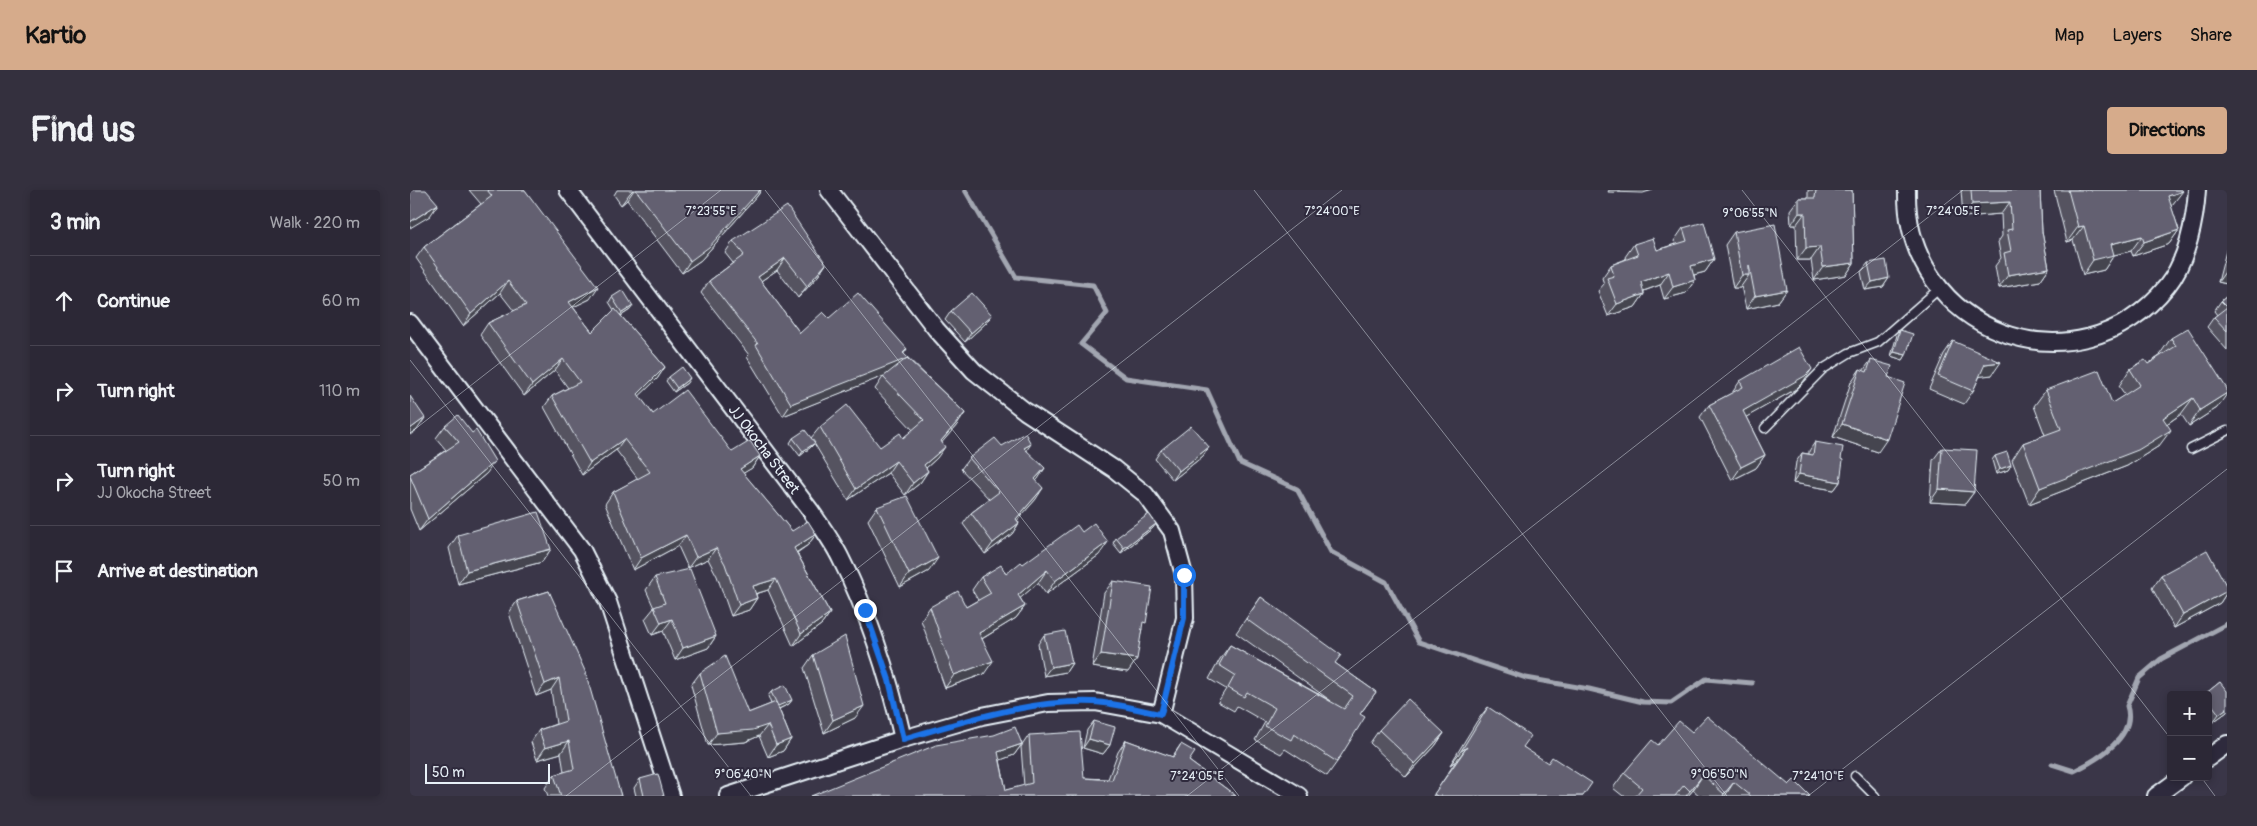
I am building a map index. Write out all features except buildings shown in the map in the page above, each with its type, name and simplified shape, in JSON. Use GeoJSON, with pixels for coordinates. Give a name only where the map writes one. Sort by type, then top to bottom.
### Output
{"type":"FeatureCollection","features":[{"type":"Feature","properties":{"kind":"street","name":"JJ Okocha Street"},"geometry":{"type":"LineString","coordinates":[[568,190],[810,510],[840,557],[865,610],[889,680],[903,739]]}},
{"type":"Feature","properties":{"kind":"street"},"geometry":{"type":"LineString","coordinates":[[829,190],[936,329],[974,371],[1025,411],[1122,475],[1145,494],[1172,531],[1184,575],[1184,618],[1161,714]]}},
{"type":"Feature","properties":{"kind":"street"},"geometry":{"type":"LineString","coordinates":[[1907,190],[1913,238],[1932,280],[1960,309],[1997,332],[2036,342],[2076,342],[2110,331],[2139,315],[2168,285],[2186,249],[2195,211],[2197,190]]}},
{"type":"Feature","properties":{"kind":"street"},"geometry":{"type":"LineString","coordinates":[[410,323],[582,550],[608,602],[671,796]]}},
{"type":"Feature","properties":{"kind":"street"},"geometry":{"type":"LineString","coordinates":[[728,796],[903,739],[982,716],[1048,703],[1095,702],[1161,714],[1299,796]]}},
{"type":"Feature","properties":{"kind":"street"},"geometry":{"type":"LineString","coordinates":[[2212,755],[2227,744]]}},
{"type":"Feature","properties":{"kind":"street"},"geometry":{"type":"LineString","coordinates":[[2156,796],[2177,781]]}},
{"type":"Feature","properties":{"kind":"lane"},"geometry":{"type":"LineString","coordinates":[[1765,428],[1823,369],[1849,353],[1878,342],[1940,288]]}},
{"type":"Feature","properties":{"kind":"lane"},"geometry":{"type":"LineString","coordinates":[[2191,449],[2227,431]]}},
{"type":"Feature","properties":{"kind":"lane"},"geometry":{"type":"LineString","coordinates":[[1855,776],[1875,796]]}},
{"type":"Feature","properties":{"kind":"waterway"},"geometry":{"type":"LineString","coordinates":[[965,190],[1016,277],[1093,285],[1107,313],[1081,344],[1126,378],[1207,390],[1240,463],[1297,489],[1331,552],[1386,582],[1419,642],[1526,678],[1589,689],[1643,702],[1671,703],[1706,679],[1752,683]]}},
{"type":"Feature","properties":{"kind":"waterway"},"geometry":{"type":"LineString","coordinates":[[2052,764],[2074,771],[2104,754],[2121,737],[2126,727],[2129,717],[2127,706],[2139,678],[2161,659],[2227,624]]}},
{"type":"Feature","properties":{"kind":"route"},"geometry":{"type":"LineString","coordinates":[[865,610],[889,680],[903,739],[982,716],[1048,703],[1095,702],[1161,714],[1184,618],[1184,575]]}}]}
